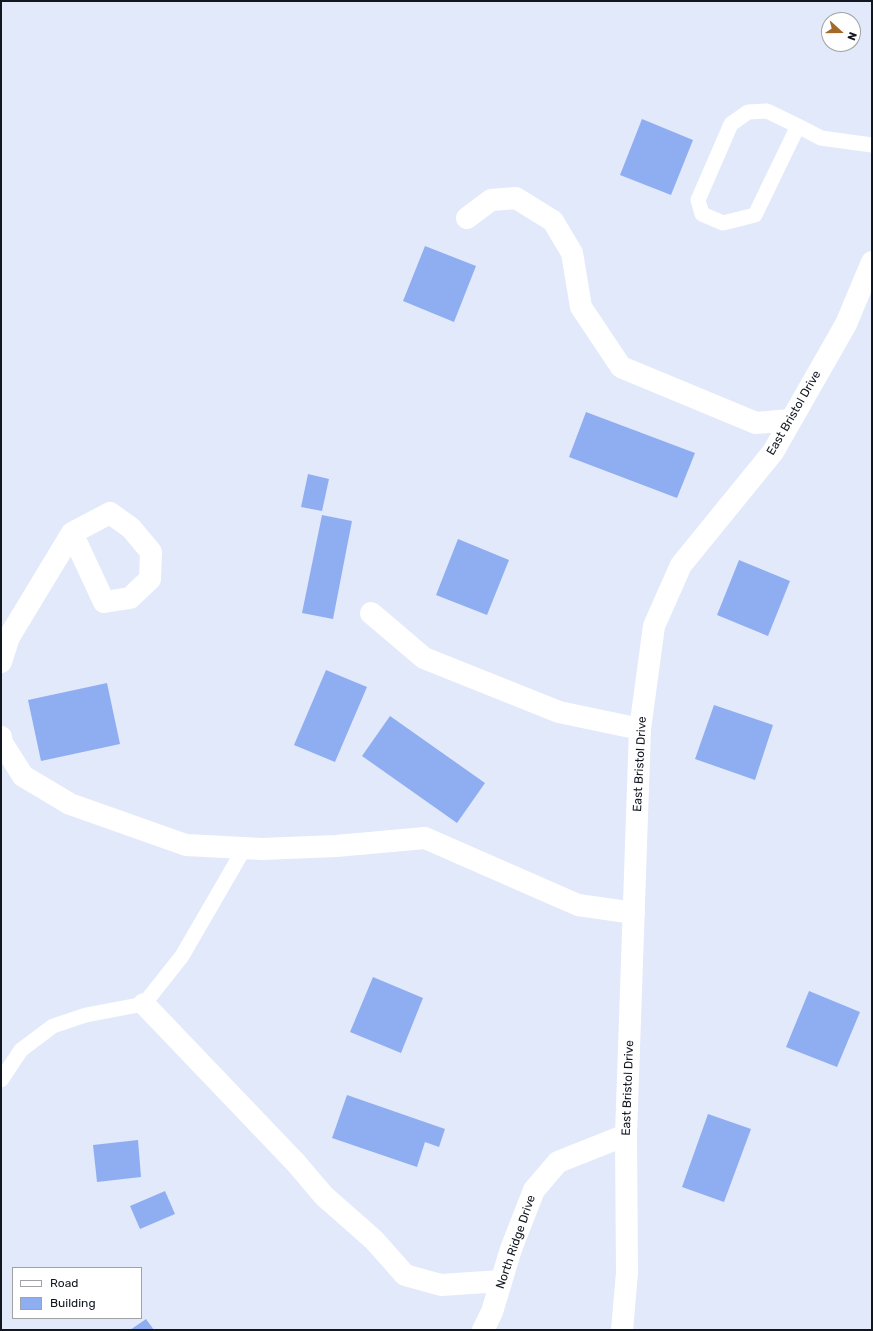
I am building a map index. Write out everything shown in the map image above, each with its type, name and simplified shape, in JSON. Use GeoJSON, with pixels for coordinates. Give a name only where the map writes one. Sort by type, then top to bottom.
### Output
{"type":"FeatureCollection","features":[{"type":"Feature","properties":{"kind":"street"},"geometry":{"type":"LineString","coordinates":[[467,218],[491,200],[516,198],[553,221],[572,253],[581,307],[621,367],[756,423],[791,420]]}},
{"type":"Feature","properties":{"kind":"street","name":"East Bristol Drive"},"geometry":{"type":"LineString","coordinates":[[622,1330],[627,1273],[626,1135],[640,729],[654,626],[681,565],[773,452],[846,324],[872,262]]}},
{"type":"Feature","properties":{"kind":"street"},"geometry":{"type":"LineString","coordinates":[[1,662],[9,637],[72,533]]}},
{"type":"Feature","properties":{"kind":"street"},"geometry":{"type":"LineString","coordinates":[[371,613],[424,658],[559,712],[640,729]]}},
{"type":"Feature","properties":{"kind":"street"},"geometry":{"type":"LineString","coordinates":[[1,737],[2,743],[23,776],[70,804],[186,845],[262,850],[336,846],[425,838],[578,905],[634,914]]}},
{"type":"Feature","properties":{"kind":"street"},"geometry":{"type":"LineString","coordinates":[[144,1004],[296,1163],[324,1196],[374,1240],[405,1275],[441,1285],[501,1280]]}},
{"type":"Feature","properties":{"kind":"street","name":"North Ridge Drive"},"geometry":{"type":"LineString","coordinates":[[483,1330],[492,1312],[511,1249],[534,1190],[558,1162],[626,1135]]}},
{"type":"Feature","properties":{"kind":"lane"},"geometry":{"type":"LineString","coordinates":[[798,126],[755,215],[723,224],[702,214],[698,200],[731,124],[748,112],[767,111],[798,126],[821,138],[872,145]]}},
{"type":"Feature","properties":{"kind":"lane"},"geometry":{"type":"LineString","coordinates":[[1,1080],[21,1050],[53,1026],[86,1016],[144,1004],[182,956],[244,848]]}},
{"type":"Feature","properties":{"kind":"building"},"geometry":{"type":"Polygon","coordinates":[[[642,119],[693,140],[671,195],[620,175],[642,119]]]}},
{"type":"Feature","properties":{"kind":"building"},"geometry":{"type":"Polygon","coordinates":[[[425,246],[476,266],[454,322],[403,301],[425,246]]]}},
{"type":"Feature","properties":{"kind":"building"},"geometry":{"type":"Polygon","coordinates":[[[586,412],[695,453],[677,498],[569,457],[586,412]]]}},
{"type":"Feature","properties":{"kind":"building"},"geometry":{"type":"Polygon","coordinates":[[[308,474],[329,479],[322,511],[301,507],[308,474]]]}},
{"type":"Feature","properties":{"kind":"building"},"geometry":{"type":"Polygon","coordinates":[[[322,515],[352,521],[333,619],[302,613],[322,515]]]}},
{"type":"Feature","properties":{"kind":"building"},"geometry":{"type":"Polygon","coordinates":[[[458,539],[509,560],[487,615],[436,595],[458,539]]]}},
{"type":"Feature","properties":{"kind":"building"},"geometry":{"type":"Polygon","coordinates":[[[739,560],[790,581],[768,636],[717,615],[739,560]]]}},
{"type":"Feature","properties":{"kind":"building"},"geometry":{"type":"Polygon","coordinates":[[[326,670],[367,687],[335,762],[294,745],[326,670]]]}},
{"type":"Feature","properties":{"kind":"building"},"geometry":{"type":"Polygon","coordinates":[[[107,683],[120,744],[41,761],[28,700],[107,683]]]}},
{"type":"Feature","properties":{"kind":"building"},"geometry":{"type":"Polygon","coordinates":[[[714,705],[773,725],[755,780],[695,759],[714,705]]]}},
{"type":"Feature","properties":{"kind":"building"},"geometry":{"type":"Polygon","coordinates":[[[390,716],[485,783],[457,823],[362,756],[390,716]]]}},
{"type":"Feature","properties":{"kind":"building"},"geometry":{"type":"Polygon","coordinates":[[[373,977],[423,998],[401,1053],[350,1032],[373,977]]]}},
{"type":"Feature","properties":{"kind":"building"},"geometry":{"type":"Polygon","coordinates":[[[809,991],[860,1012],[837,1067],[786,1047],[809,991]]]}},
{"type":"Feature","properties":{"kind":"building"},"geometry":{"type":"Polygon","coordinates":[[[347,1095],[445,1129],[439,1147],[425,1142],[417,1167],[332,1138],[347,1095]]]}},
{"type":"Feature","properties":{"kind":"building"},"geometry":{"type":"Polygon","coordinates":[[[708,1114],[751,1129],[724,1202],[682,1187],[708,1114]]]}},
{"type":"Feature","properties":{"kind":"building"},"geometry":{"type":"Polygon","coordinates":[[[138,1140],[141,1177],[97,1182],[93,1145],[138,1140]]]}},
{"type":"Feature","properties":{"kind":"building"},"geometry":{"type":"Polygon","coordinates":[[[165,1191],[175,1214],[140,1229],[130,1206],[165,1191]]]}},
{"type":"Feature","properties":{"kind":"building"},"geometry":{"type":"Polygon","coordinates":[[[146,1319],[154,1330],[130,1330],[146,1319]]]}}]}
